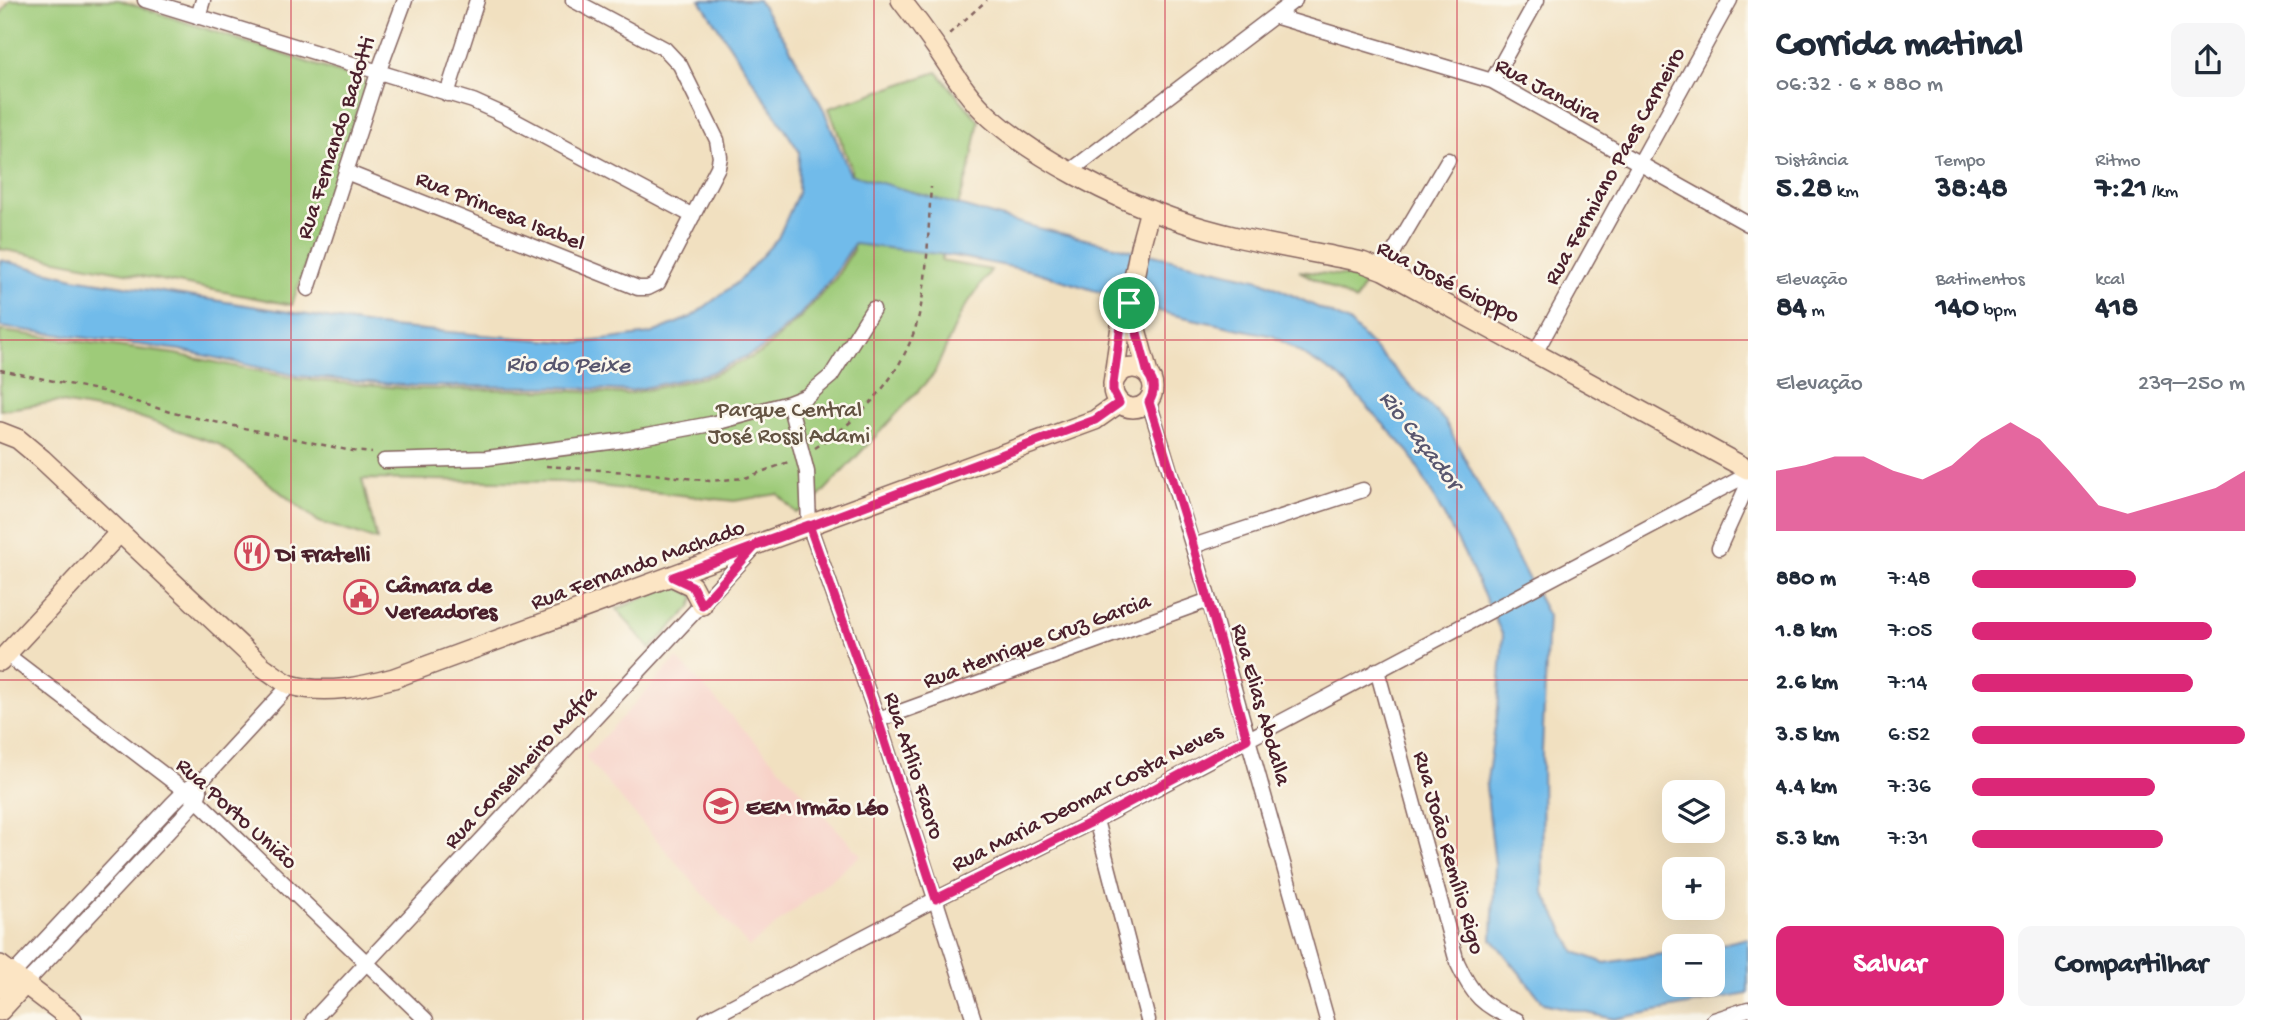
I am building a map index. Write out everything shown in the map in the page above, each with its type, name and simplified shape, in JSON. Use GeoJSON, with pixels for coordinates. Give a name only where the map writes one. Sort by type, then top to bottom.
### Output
{"type":"FeatureCollection","features":[{"type":"Feature","properties":{"kind":"main road","name":"Rua José Gioppo"},"geometry":{"type":"LineString","coordinates":[[901,0],[966,92],[990,118],[1021,142],[1069,172],[1172,219],[1362,262],[1383,270],[1748,474]]}},
{"type":"Feature","properties":{"kind":"main road"},"geometry":{"type":"LineString","coordinates":[[1116,393],[1119,373],[1137,368],[1152,379],[1154,391],[1149,402],[1137,408],[1131,408],[1116,393],[1123,311],[1129,302],[1150,210]]}},
{"type":"Feature","properties":{"kind":"main road"},"geometry":{"type":"LineString","coordinates":[[1129,302],[1148,374]]}},
{"type":"Feature","properties":{"kind":"main road","name":"Rua Fernando Machado"},"geometry":{"type":"LineString","coordinates":[[290,685],[353,689],[394,678],[1095,420],[1116,393]]}},
{"type":"Feature","properties":{"kind":"main road"},"geometry":{"type":"LineString","coordinates":[[0,432],[18,439],[34,452],[264,667],[290,685]]}},
{"type":"Feature","properties":{"kind":"main road"},"geometry":{"type":"LineString","coordinates":[[3,658],[120,532]]}},
{"type":"Feature","properties":{"kind":"main road"},"geometry":{"type":"LineString","coordinates":[[673,577],[692,586],[702,605]]}},
{"type":"Feature","properties":{"kind":"main road"},"geometry":{"type":"LineString","coordinates":[[0,1011],[9,978],[72,1020]]}},
{"type":"Feature","properties":{"kind":"street"},"geometry":{"type":"LineString","coordinates":[[145,0],[447,94],[503,115],[693,216],[718,167],[720,157],[717,140],[680,65],[665,49],[573,0]]}},
{"type":"Feature","properties":{"kind":"street"},"geometry":{"type":"LineString","coordinates":[[198,17],[203,0]]}},
{"type":"Feature","properties":{"kind":"street","name":"Rua Fernando Badotti"},"geometry":{"type":"LineString","coordinates":[[308,289],[378,73],[405,0]]}},
{"type":"Feature","properties":{"kind":"street"},"geometry":{"type":"LineString","coordinates":[[447,94],[477,0]]}},
{"type":"Feature","properties":{"kind":"street"},"geometry":{"type":"LineString","coordinates":[[1069,172],[1295,0]]}},
{"type":"Feature","properties":{"kind":"street"},"geometry":{"type":"LineString","coordinates":[[1492,80],[1537,0]]}},
{"type":"Feature","properties":{"kind":"street","name":"Rua Fermiano Paes Carneiro"},"geometry":{"type":"LineString","coordinates":[[1535,353],[1730,0]]}},
{"type":"Feature","properties":{"kind":"street","name":"Rua Jandira"},"geometry":{"type":"LineString","coordinates":[[1274,16],[1492,80],[1748,225]]}},
{"type":"Feature","properties":{"kind":"street"},"geometry":{"type":"LineString","coordinates":[[1383,270],[1448,160]]}},
{"type":"Feature","properties":{"kind":"street","name":"Rua Princesa Isabel"},"geometry":{"type":"LineString","coordinates":[[346,172],[638,288],[648,288],[658,283],[693,216]]}},
{"type":"Feature","properties":{"kind":"street"},"geometry":{"type":"LineString","coordinates":[[381,457],[487,458],[625,440],[711,424],[789,403],[807,396],[831,376],[873,309]]}},
{"type":"Feature","properties":{"kind":"street","name":"Rua Elias Abdalla"},"geometry":{"type":"LineString","coordinates":[[1149,402],[1209,600],[1326,1020]]}},
{"type":"Feature","properties":{"kind":"street","name":"Rua Atílio Faoro"},"geometry":{"type":"LineString","coordinates":[[789,403],[809,486],[809,525],[878,720],[974,1020]]}},
{"type":"Feature","properties":{"kind":"street"},"geometry":{"type":"LineString","coordinates":[[1719,548],[1748,474]]}},
{"type":"Feature","properties":{"kind":"street","name":"Rua Maria Deomar Costa Neves"},"geometry":{"type":"LineString","coordinates":[[706,1020],[936,899],[1096,820],[1748,474]]}},
{"type":"Feature","properties":{"kind":"street"},"geometry":{"type":"LineString","coordinates":[[1193,545],[1363,490]]}},
{"type":"Feature","properties":{"kind":"street","name":"Rua Conselheiro Mafra"},"geometry":{"type":"LineString","coordinates":[[313,1020],[758,543]]}},
{"type":"Feature","properties":{"kind":"street","name":"Rua Henrique Cruz Garcia"},"geometry":{"type":"LineString","coordinates":[[878,720],[1209,600]]}},
{"type":"Feature","properties":{"kind":"street","name":"Rua Porto União"},"geometry":{"type":"LineString","coordinates":[[3,658],[191,795],[426,1020]]}},
{"type":"Feature","properties":{"kind":"street","name":"Rua João Remílio Rigo"},"geometry":{"type":"LineString","coordinates":[[1377,670],[1457,962],[1468,986],[1482,1003],[1517,1020]]}},
{"type":"Feature","properties":{"kind":"street"},"geometry":{"type":"LineString","coordinates":[[9,978],[110,894],[205,777],[290,685]]}},
{"type":"Feature","properties":{"kind":"street"},"geometry":{"type":"LineString","coordinates":[[9,978],[97,885],[191,795]]}},
{"type":"Feature","properties":{"kind":"street"},"geometry":{"type":"LineString","coordinates":[[1096,820],[1148,1020]]}},
{"type":"Feature","properties":{"kind":"street"},"geometry":{"type":"LineString","coordinates":[[97,885],[110,894]]}},
{"type":"Feature","properties":{"kind":"street"},"geometry":{"type":"LineString","coordinates":[[1714,1020],[1748,1009]]}},
{"type":"Feature","properties":{"kind":"path"},"geometry":{"type":"LineString","coordinates":[[936,46],[987,0]]}},
{"type":"Feature","properties":{"kind":"path"},"geometry":{"type":"LineString","coordinates":[[541,465],[710,481],[744,478],[785,465],[849,424],[881,393],[904,356],[917,324],[926,263],[931,187]]}},
{"type":"Feature","properties":{"kind":"path"},"geometry":{"type":"LineString","coordinates":[[0,370],[102,391],[173,413],[381,457]]}},
{"type":"Feature","properties":{"kind":"shaded area","name":"EEM Irmão Léo"},"geometry":{"type":"Polygon","coordinates":[[[677,658],[861,855],[749,947],[585,757],[677,658]]]}},
{"type":"Feature","properties":{"kind":"green space"},"geometry":{"type":"Polygon","coordinates":[[[10,0],[119,0],[367,82],[292,305],[0,249],[0,15],[10,0]]]}},
{"type":"Feature","properties":{"kind":"green space","name":"Parque Central José Rossi Adami"},"geometry":{"type":"Polygon","coordinates":[[[937,72],[979,121],[970,167],[941,261],[991,270],[961,313],[934,374],[814,502],[796,513],[778,494],[734,501],[562,482],[362,479],[377,540],[319,522],[218,444],[136,416],[56,402],[0,410],[0,331],[175,354],[297,379],[413,389],[549,390],[628,394],[710,376],[761,353],[801,317],[835,279],[853,250],[851,168],[829,108],[937,72]]]}},
{"type":"Feature","properties":{"kind":"green space"},"geometry":{"type":"Polygon","coordinates":[[[1299,271],[1366,278],[1356,301],[1299,271]]]}},
{"type":"Feature","properties":{"kind":"green space"},"geometry":{"type":"Polygon","coordinates":[[[673,585],[695,596],[691,607],[650,649],[617,609],[673,585]]]}},
{"type":"Feature","properties":{"kind":"water"},"geometry":{"type":"Polygon","coordinates":[[[700,0],[758,0],[787,43],[824,110],[850,174],[1038,228],[1260,280],[1349,322],[1445,421],[1548,616],[1542,752],[1543,891],[1575,952],[1605,963],[1662,954],[1662,997],[1725,997],[1725,943],[1748,938],[1748,994],[1614,1019],[1544,1003],[1492,939],[1495,865],[1486,786],[1498,708],[1503,636],[1463,551],[1410,453],[1341,378],[1273,336],[1169,314],[1033,271],[954,256],[854,244],[832,278],[799,316],[760,350],[710,373],[630,391],[555,387],[416,386],[298,376],[180,350],[0,327],[0,260],[74,278],[377,326],[579,343],[650,334],[691,317],[738,282],[778,238],[798,193],[799,151],[700,0]]]}},
{"type":"Feature","properties":{"kind":"place","name":"Di Fratelli"},"geometry":{"type":"Point","coordinates":[252,553]}},
{"type":"Feature","properties":{"kind":"place","name":"Câmara de Vereadores"},"geometry":{"type":"Point","coordinates":[361,597]}},
{"type":"Feature","properties":{"kind":"place","name":"EEM Irmão Léo"},"geometry":{"type":"Point","coordinates":[721,806]}},
{"type":"Feature","properties":{"kind":"route"},"geometry":{"type":"LineString","coordinates":[[1129,303],[1123,311],[1113,384],[1113,391],[1119,403],[1095,420],[758,543],[673,577],[692,586],[699,594],[702,605],[758,543],[809,525],[878,720],[936,899],[1096,820],[1247,739],[1193,545],[1149,402],[1154,384],[1148,374],[1129,303]]}},
{"type":"Feature","properties":{"kind":"water label","name":"Rio do Peixe"},"geometry":{"type":"Point","coordinates":[568,363]}},
{"type":"Feature","properties":{"kind":"water label","name":"Rio Caçador"},"geometry":{"type":"Point","coordinates":[1422,439]}}]}
